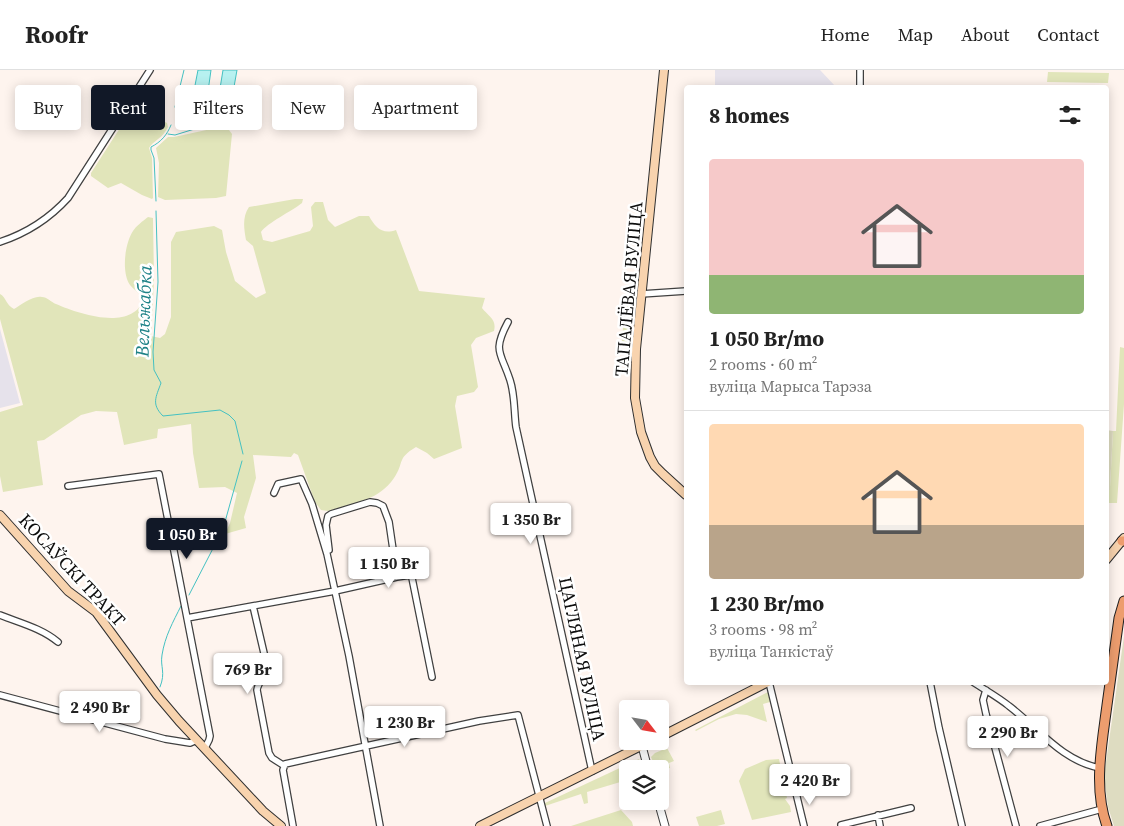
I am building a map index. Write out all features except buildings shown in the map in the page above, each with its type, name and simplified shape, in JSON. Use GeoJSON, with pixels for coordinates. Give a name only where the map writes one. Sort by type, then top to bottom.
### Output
{"type":"FeatureCollection","features":[{"type":"Feature","properties":{"kind":"main road","name":"ТАПАЛЁВАЯ ВУЛІЦА"},"geometry":{"type":"LineString","coordinates":[[664,70],[634,382],[641,432],[654,466],[684,493]]}},
{"type":"Feature","properties":{"kind":"main road","name":"КОСАЎСКІ ТРАКТ"},"geometry":{"type":"LineString","coordinates":[[0,515],[68,591],[96,612],[157,695],[263,811],[281,826]]}},
{"type":"Feature","properties":{"kind":"main road"},"geometry":{"type":"LineString","coordinates":[[1109,556],[1123,540]]}},
{"type":"Feature","properties":{"kind":"main road"},"geometry":{"type":"LineString","coordinates":[[1107,826],[1102,808],[1100,768],[1119,618],[1124,601]]}},
{"type":"Feature","properties":{"kind":"main road"},"geometry":{"type":"LineString","coordinates":[[669,732],[762,685]]}},
{"type":"Feature","properties":{"kind":"main road"},"geometry":{"type":"LineString","coordinates":[[480,826],[634,750]]}},
{"type":"Feature","properties":{"kind":"street"},"geometry":{"type":"LineString","coordinates":[[0,242],[34,227],[58,210],[68,198],[150,70]]}},
{"type":"Feature","properties":{"kind":"street"},"geometry":{"type":"LineString","coordinates":[[860,70],[860,85]]}},
{"type":"Feature","properties":{"kind":"street"},"geometry":{"type":"LineString","coordinates":[[641,294],[684,291]]}},
{"type":"Feature","properties":{"kind":"street","name":"ЦАГЛЯНАЯ ВУЛІЦА"},"geometry":{"type":"LineString","coordinates":[[508,322],[502,334],[499,351],[510,380],[516,427],[592,770]]}},
{"type":"Feature","properties":{"kind":"street"},"geometry":{"type":"LineString","coordinates":[[68,486],[160,474],[210,736],[205,748]]}},
{"type":"Feature","properties":{"kind":"street"},"geometry":{"type":"LineString","coordinates":[[274,493],[278,484],[301,479],[310,498],[327,554],[349,656],[380,826]]}},
{"type":"Feature","properties":{"kind":"street"},"geometry":{"type":"LineString","coordinates":[[327,554],[329,551],[326,525],[328,516],[370,502],[377,502],[383,506],[390,522],[397,577]]}},
{"type":"Feature","properties":{"kind":"street"},"geometry":{"type":"LineString","coordinates":[[187,618],[335,591],[407,574],[412,578],[432,676]]}},
{"type":"Feature","properties":{"kind":"street"},"geometry":{"type":"LineString","coordinates":[[253,606],[267,666],[267,671],[257,690],[269,753],[272,758],[283,766],[293,826]]}},
{"type":"Feature","properties":{"kind":"street"},"geometry":{"type":"LineString","coordinates":[[0,615],[38,629],[58,642]]}},
{"type":"Feature","properties":{"kind":"street"},"geometry":{"type":"LineString","coordinates":[[769,685],[804,826]]}},
{"type":"Feature","properties":{"kind":"street"},"geometry":{"type":"LineString","coordinates":[[931,685],[938,728],[962,826]]}},
{"type":"Feature","properties":{"kind":"street"},"geometry":{"type":"LineString","coordinates":[[978,685],[1008,705],[1049,742],[1072,758],[1100,768]]}},
{"type":"Feature","properties":{"kind":"street"},"geometry":{"type":"LineString","coordinates":[[986,690],[983,700],[986,714],[1016,826]]}},
{"type":"Feature","properties":{"kind":"street"},"geometry":{"type":"LineString","coordinates":[[0,695],[165,739],[190,743],[197,740]]}},
{"type":"Feature","properties":{"kind":"street"},"geometry":{"type":"LineString","coordinates":[[283,766],[289,762],[479,721],[518,715],[547,826]]}},
{"type":"Feature","properties":{"kind":"street"},"geometry":{"type":"LineString","coordinates":[[841,825],[910,808]]}},
{"type":"Feature","properties":{"kind":"street"},"geometry":{"type":"LineString","coordinates":[[1044,825],[1102,808]]}},
{"type":"Feature","properties":{"kind":"street"},"geometry":{"type":"LineString","coordinates":[[661,810],[665,826]]}},
{"type":"Feature","properties":{"kind":"street"},"geometry":{"type":"LineString","coordinates":[[878,816],[880,826]]}},
{"type":"Feature","properties":{"kind":"shaded area"},"geometry":{"type":"Polygon","coordinates":[[[715,70],[820,70],[834,85],[715,85],[715,70]]]}},
{"type":"Feature","properties":{"kind":"shaded area"},"geometry":{"type":"Polygon","coordinates":[[[0,329],[20,403],[0,408],[0,329]]]}},
{"type":"Feature","properties":{"kind":"shaded area"},"geometry":{"type":"Polygon","coordinates":[[[1109,430],[1113,431],[1109,490],[1109,430]]]}},
{"type":"Feature","properties":{"kind":"shaded area"},"geometry":{"type":"Polygon","coordinates":[[[1124,636],[1124,826],[1114,826],[1108,807],[1104,776],[1124,636]]]}},
{"type":"Feature","properties":{"kind":"green space"},"geometry":{"type":"Polygon","coordinates":[[[1048,72],[1109,73],[1108,83],[1047,82],[1048,72]]]}},
{"type":"Feature","properties":{"kind":"green space"},"geometry":{"type":"Polygon","coordinates":[[[165,122],[167,123],[168,127],[163,134],[149,148],[152,158],[152,199],[121,183],[108,188],[91,176],[91,173],[119,130],[165,130],[165,122]]]}},
{"type":"Feature","properties":{"kind":"green space"},"geometry":{"type":"Polygon","coordinates":[[[206,130],[229,130],[232,134],[226,196],[165,200],[158,197],[159,163],[156,148],[168,137],[206,130]]]}},
{"type":"Feature","properties":{"kind":"green space"},"geometry":{"type":"Polygon","coordinates":[[[303,199],[302,203],[264,228],[261,232],[263,240],[272,242],[310,231],[313,226],[311,207],[315,202],[323,202],[328,220],[335,227],[359,216],[369,216],[374,224],[383,231],[396,230],[419,291],[485,298],[482,308],[491,318],[495,327],[494,331],[476,338],[471,345],[478,387],[474,392],[457,396],[455,406],[462,448],[434,459],[416,447],[403,458],[394,478],[381,492],[365,500],[328,511],[321,510],[315,502],[298,455],[294,453],[291,457],[253,455],[256,478],[244,517],[246,528],[225,534],[230,523],[237,493],[225,487],[199,488],[193,453],[191,424],[158,429],[157,438],[124,445],[117,412],[96,411],[81,415],[44,440],[37,441],[43,485],[3,492],[0,476],[0,412],[23,405],[0,319],[0,294],[14,309],[38,297],[46,298],[66,308],[91,316],[117,318],[128,315],[138,309],[144,299],[130,285],[127,279],[125,265],[126,250],[130,236],[138,225],[148,217],[153,218],[154,280],[151,336],[160,338],[165,334],[171,317],[171,242],[176,232],[214,226],[222,230],[226,252],[235,281],[256,298],[266,293],[253,246],[246,240],[245,215],[249,207],[303,199]]]}},
{"type":"Feature","properties":{"kind":"green space"},"geometry":{"type":"Polygon","coordinates":[[[633,296],[637,298],[634,338],[632,343],[625,345],[622,341],[625,301],[633,296]]]}},
{"type":"Feature","properties":{"kind":"green space"},"geometry":{"type":"Polygon","coordinates":[[[1120,347],[1124,348],[1124,404],[1117,503],[1109,503],[1113,431],[1116,431],[1120,347]]]}},
{"type":"Feature","properties":{"kind":"green space"},"geometry":{"type":"Polygon","coordinates":[[[768,692],[770,702],[763,704],[767,722],[747,715],[736,714],[719,719],[695,730],[768,692]]]}},
{"type":"Feature","properties":{"kind":"green space"},"geometry":{"type":"Polygon","coordinates":[[[668,750],[674,761],[669,763],[669,760],[652,760],[651,757],[655,753],[668,750]]]}},
{"type":"Feature","properties":{"kind":"green space"},"geometry":{"type":"Polygon","coordinates":[[[779,759],[787,798],[785,799],[790,806],[791,812],[752,820],[739,781],[745,769],[766,760],[779,759]]]}},
{"type":"Feature","properties":{"kind":"green space"},"geometry":{"type":"Polygon","coordinates":[[[619,768],[619,782],[587,792],[588,803],[584,804],[581,794],[545,806],[545,803],[619,768]]]}},
{"type":"Feature","properties":{"kind":"green space"},"geometry":{"type":"Polygon","coordinates":[[[621,810],[632,822],[633,826],[571,826],[621,810]]]}},
{"type":"Feature","properties":{"kind":"green space"},"geometry":{"type":"Polygon","coordinates":[[[721,810],[725,824],[699,826],[696,817],[721,810]]]}},
{"type":"Feature","properties":{"kind":"water"},"geometry":{"type":"Polygon","coordinates":[[[198,70],[211,70],[209,85],[195,85],[198,70]]]}},
{"type":"Feature","properties":{"kind":"water"},"geometry":{"type":"Polygon","coordinates":[[[223,70],[237,70],[234,85],[221,85],[223,70]]]}},
{"type":"Feature","properties":{"kind":"waterway","name":"Вельжабка"},"geometry":{"type":"LineString","coordinates":[[180,85],[184,70]]}},
{"type":"Feature","properties":{"kind":"waterway","name":"Вельжабка"},"geometry":{"type":"LineString","coordinates":[[156,201],[154,158],[151,147],[163,138],[171,125]]}},
{"type":"Feature","properties":{"kind":"waterway"},"geometry":{"type":"LineString","coordinates":[[168,134],[175,135],[191,130]]}},
{"type":"Feature","properties":{"kind":"waterway","name":"Вельжабка"},"geometry":{"type":"LineString","coordinates":[[156,211],[158,282],[153,352],[154,370],[161,383],[156,400],[157,408],[163,416],[220,410],[235,421],[243,454]]}},
{"type":"Feature","properties":{"kind":"waterway","name":"Вельжабка"},"geometry":{"type":"LineString","coordinates":[[189,595],[223,529],[242,461]]}},
{"type":"Feature","properties":{"kind":"waterway","name":"Вельжабка"},"geometry":{"type":"LineString","coordinates":[[160,687],[163,677],[163,648],[181,606]]}},
{"type":"Feature","properties":{"kind":"waterway","name":"Вельжабка"},"geometry":{"type":"LineString","coordinates":[[228,779],[234,785]]}}]}
